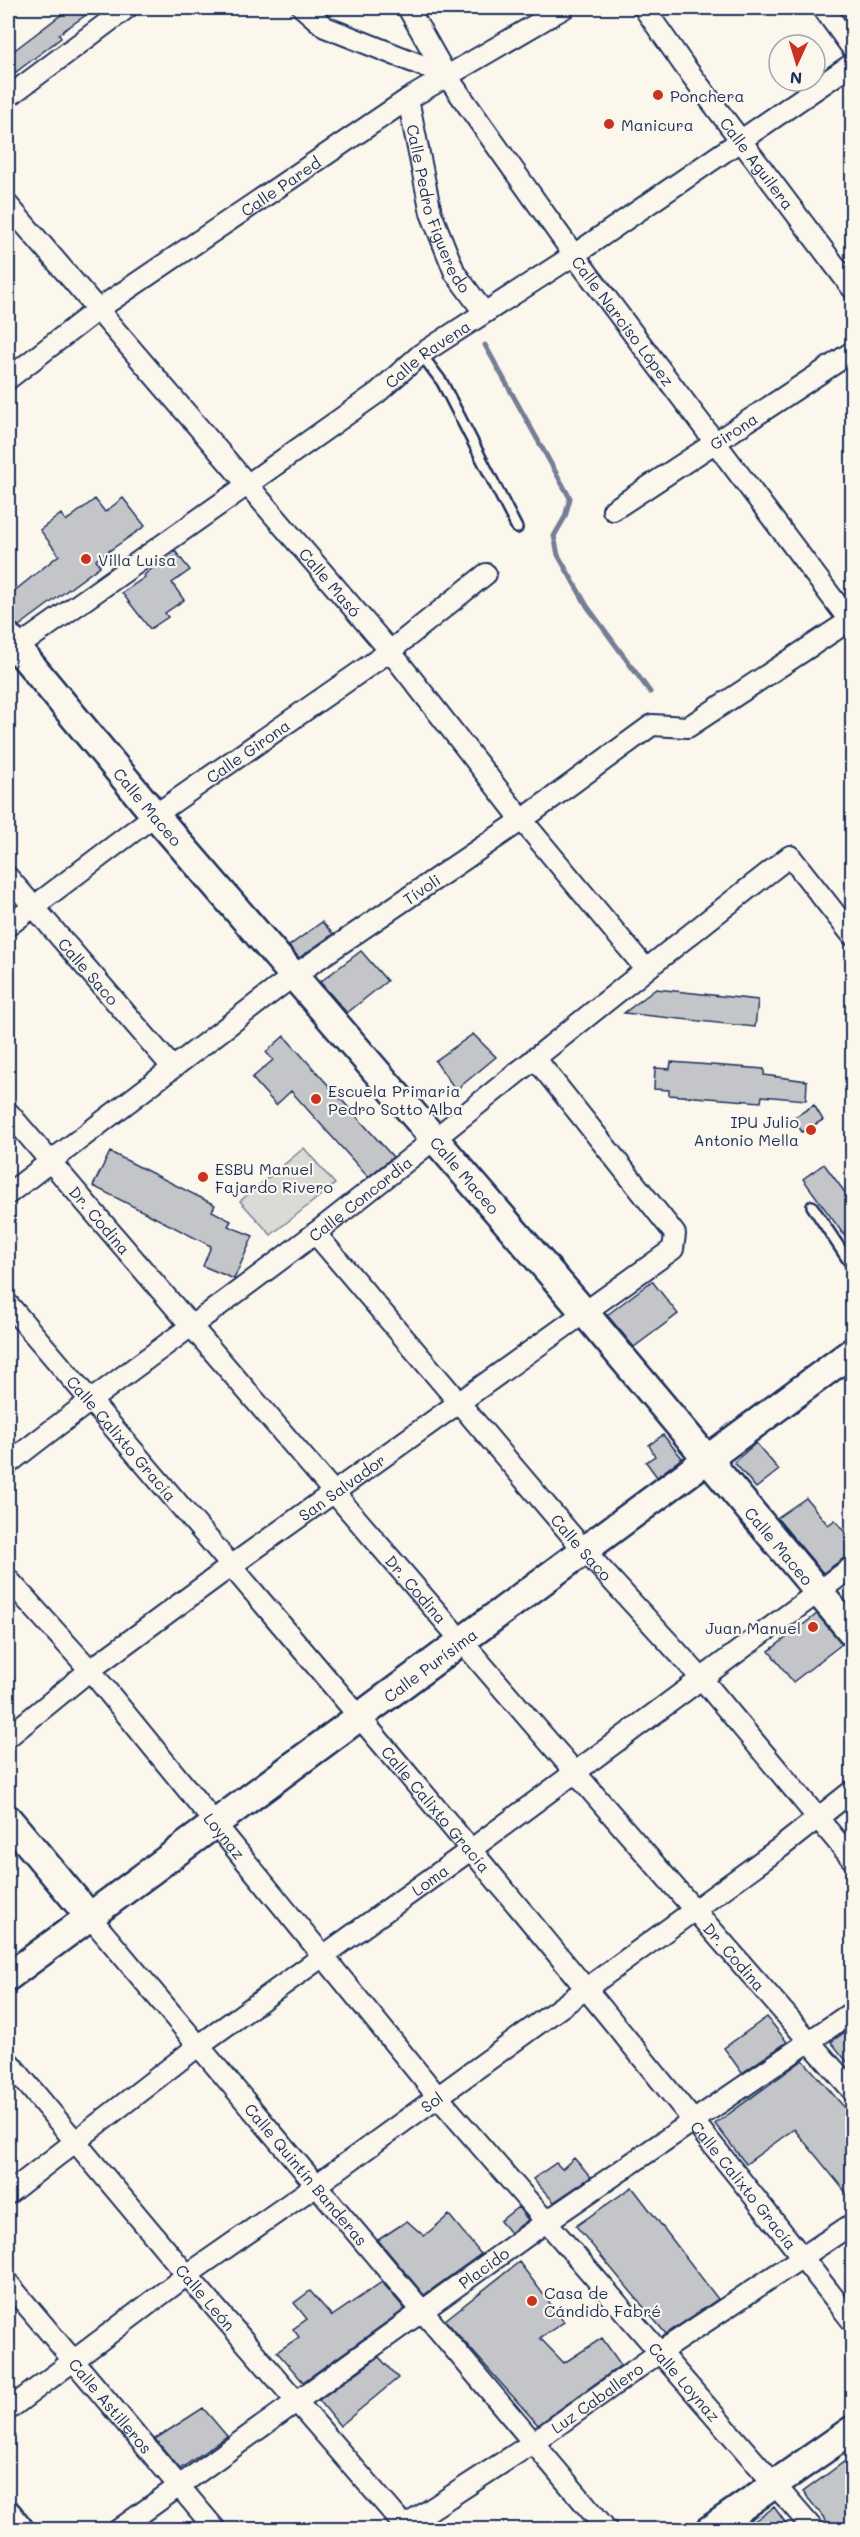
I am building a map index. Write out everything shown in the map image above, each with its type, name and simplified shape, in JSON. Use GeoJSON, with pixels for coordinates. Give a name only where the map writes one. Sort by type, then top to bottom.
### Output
{"type":"FeatureCollection","features":[{"type":"Feature","properties":{"kind":"street"},"geometry":{"type":"LineString","coordinates":[[8,97],[127,8]]}},
{"type":"Feature","properties":{"kind":"street"},"geometry":{"type":"LineString","coordinates":[[303,8],[326,27],[446,75]]}},
{"type":"Feature","properties":{"kind":"street","name":"Calle Narciso López"},"geometry":{"type":"LineString","coordinates":[[408,8],[446,75],[574,255],[714,443],[852,621]]}},
{"type":"Feature","properties":{"kind":"street","name":"Calle Pared"},"geometry":{"type":"LineString","coordinates":[[8,379],[97,310],[408,99],[564,8]]}},
{"type":"Feature","properties":{"kind":"street","name":"Calle Aguilera"},"geometry":{"type":"LineString","coordinates":[[644,8],[683,64],[852,288]]}},
{"type":"Feature","properties":{"kind":"street"},"geometry":{"type":"LineString","coordinates":[[823,8],[852,48]]}},
{"type":"Feature","properties":{"kind":"street","name":"Calle Ravena"},"geometry":{"type":"LineString","coordinates":[[10,646],[377,393],[421,354],[483,311],[574,255],[852,64]]}},
{"type":"Feature","properties":{"kind":"street","name":"Calle Pedro Figueredo"},"geometry":{"type":"LineString","coordinates":[[408,99],[431,213],[455,273],[483,311]]}},
{"type":"Feature","properties":{"kind":"street","name":"Calle Masó"},"geometry":{"type":"LineString","coordinates":[[8,205],[390,651],[522,820],[645,968]]}},
{"type":"Feature","properties":{"kind":"street","name":"Girona"},"geometry":{"type":"LineString","coordinates":[[613,510],[852,352]]}},
{"type":"Feature","properties":{"kind":"street","name":"Calle Girona"},"geometry":{"type":"LineString","coordinates":[[8,926],[34,909],[155,815],[390,651],[486,574]]}},
{"type":"Feature","properties":{"kind":"street","name":"Tívoli"},"geometry":{"type":"LineString","coordinates":[[8,1194],[293,976],[522,820],[652,725],[688,728],[852,621]]}},
{"type":"Feature","properties":{"kind":"street","name":"Calle Maceo"},"geometry":{"type":"LineString","coordinates":[[10,646],[584,1312],[852,1632]]}},
{"type":"Feature","properties":{"kind":"street","name":"Calle Concordia"},"geometry":{"type":"LineString","coordinates":[[8,1464],[89,1400],[193,1326],[315,1233],[434,1140],[645,968],[790,856],[849,922]]}},
{"type":"Feature","properties":{"kind":"street","name":"Calle Saco"},"geometry":{"type":"LineString","coordinates":[[8,877],[172,1067]]}},
{"type":"Feature","properties":{"kind":"street","name":"San Salvador"},"geometry":{"type":"LineString","coordinates":[[8,1737],[90,1670],[231,1566],[673,1249],[675,1234],[535,1058]]}},
{"type":"Feature","properties":{"kind":"street","name":"Dr. Codina"},"geometry":{"type":"LineString","coordinates":[[8,1112],[335,1492],[461,1643],[696,1908],[852,2090]]}},
{"type":"Feature","properties":{"kind":"street","name":"Calle Saco"},"geometry":{"type":"LineString","coordinates":[[315,1233],[584,1550],[702,1679],[852,1859]]}},
{"type":"Feature","properties":{"kind":"street","name":"Calle Calixto Gracía"},"geometry":{"type":"LineString","coordinates":[[8,1304],[585,1988],[852,2321]]}},
{"type":"Feature","properties":{"kind":"street","name":"Calle Purísima"},"geometry":{"type":"LineString","coordinates":[[8,1977],[852,1352]]}},
{"type":"Feature","properties":{"kind":"street","name":"Loma"},"geometry":{"type":"LineString","coordinates":[[8,2194],[198,2046],[469,1851],[852,1567]]}},
{"type":"Feature","properties":{"kind":"street","name":"Loynaz"},"geometry":{"type":"LineString","coordinates":[[8,1579],[90,1670],[438,2097]]}},
{"type":"Feature","properties":{"kind":"street","name":"Sol"},"geometry":{"type":"LineString","coordinates":[[8,2410],[188,2275],[315,2187],[852,1791]]}},
{"type":"Feature","properties":{"kind":"street","name":"Calle Quintín Banderas"},"geometry":{"type":"LineString","coordinates":[[8,1818],[315,2187],[607,2529]]}},
{"type":"Feature","properties":{"kind":"street","name":"Placido"},"geometry":{"type":"LineString","coordinates":[[118,2529],[546,2222],[852,2012]]}},
{"type":"Feature","properties":{"kind":"street","name":"Calle León"},"geometry":{"type":"LineString","coordinates":[[8,2061],[404,2528]]}},
{"type":"Feature","properties":{"kind":"street","name":"Calle Loynaz"},"geometry":{"type":"LineString","coordinates":[[438,2097],[814,2529]]}},
{"type":"Feature","properties":{"kind":"street","name":"Luz Caballero"},"geometry":{"type":"LineString","coordinates":[[404,2528],[534,2442],[660,2352],[852,2224]]}},
{"type":"Feature","properties":{"kind":"street","name":"Calle Astilleros"},"geometry":{"type":"LineString","coordinates":[[8,2283],[216,2529]]}},
{"type":"Feature","properties":{"kind":"street"},"geometry":{"type":"LineString","coordinates":[[709,2529],[852,2430]]}},
{"type":"Feature","properties":{"kind":"street"},"geometry":{"type":"LineString","coordinates":[[8,2514],[20,2529]]}},
{"type":"Feature","properties":{"kind":"lane"},"geometry":{"type":"LineString","coordinates":[[421,354],[442,382],[517,528]]}},
{"type":"Feature","properties":{"kind":"lane"},"geometry":{"type":"LineString","coordinates":[[812,1206],[852,1266]]}},
{"type":"Feature","properties":{"kind":"shaded area"},"geometry":{"type":"Polygon","coordinates":[[[304,1148],[335,1184],[271,1235],[240,1201],[304,1148]]]}},
{"type":"Feature","properties":{"kind":"building"},"geometry":{"type":"Polygon","coordinates":[[[58,8],[96,8],[59,34],[61,38],[8,78],[8,55],[62,14],[58,8]]]}},
{"type":"Feature","properties":{"kind":"building"},"geometry":{"type":"Polygon","coordinates":[[[123,498],[145,526],[96,560],[100,566],[19,626],[9,622],[8,596],[59,555],[40,530],[61,514],[66,521],[95,499],[105,512],[123,498]]]}},
{"type":"Feature","properties":{"kind":"building"},"geometry":{"type":"Polygon","coordinates":[[[175,551],[190,570],[172,583],[184,600],[165,613],[168,617],[150,629],[122,593],[175,551]]]}},
{"type":"Feature","properties":{"kind":"building"},"geometry":{"type":"Polygon","coordinates":[[[322,922],[333,934],[299,958],[289,946],[322,922]]]}},
{"type":"Feature","properties":{"kind":"building"},"geometry":{"type":"Polygon","coordinates":[[[361,951],[387,981],[347,1013],[320,982],[361,951]]]}},
{"type":"Feature","properties":{"kind":"building"},"geometry":{"type":"Polygon","coordinates":[[[656,989],[758,1000],[755,1027],[624,1013],[656,989]]]}},
{"type":"Feature","properties":{"kind":"building"},"geometry":{"type":"Polygon","coordinates":[[[473,1034],[496,1057],[456,1090],[435,1061],[473,1034]]]}},
{"type":"Feature","properties":{"kind":"building"},"geometry":{"type":"Polygon","coordinates":[[[284,1036],[393,1157],[368,1177],[291,1091],[276,1105],[252,1078],[273,1060],[266,1052],[284,1036]]]}},
{"type":"Feature","properties":{"kind":"building"},"geometry":{"type":"Polygon","coordinates":[[[671,1062],[764,1069],[764,1075],[807,1081],[806,1100],[762,1096],[761,1102],[669,1095],[669,1090],[654,1089],[655,1068],[670,1069],[671,1062]]]}},
{"type":"Feature","properties":{"kind":"building"},"geometry":{"type":"Polygon","coordinates":[[[814,1105],[823,1120],[802,1132],[793,1118],[814,1105]]]}},
{"type":"Feature","properties":{"kind":"building"},"geometry":{"type":"Polygon","coordinates":[[[110,1152],[215,1205],[212,1211],[231,1221],[228,1226],[253,1236],[234,1279],[203,1266],[211,1246],[93,1186],[110,1152]]]}},
{"type":"Feature","properties":{"kind":"building"},"geometry":{"type":"Polygon","coordinates":[[[824,1164],[852,1202],[852,1246],[803,1179],[824,1164]]]}},
{"type":"Feature","properties":{"kind":"building"},"geometry":{"type":"Polygon","coordinates":[[[652,1281],[678,1314],[634,1347],[607,1315],[652,1281]]]}},
{"type":"Feature","properties":{"kind":"building"},"geometry":{"type":"Polygon","coordinates":[[[663,1435],[682,1458],[657,1477],[646,1462],[655,1456],[649,1445],[663,1435]]]}},
{"type":"Feature","properties":{"kind":"building"},"geometry":{"type":"Polygon","coordinates":[[[756,1443],[779,1470],[756,1488],[734,1462],[756,1443]]]}},
{"type":"Feature","properties":{"kind":"building"},"geometry":{"type":"Polygon","coordinates":[[[806,1498],[828,1525],[835,1520],[852,1541],[852,1552],[823,1573],[777,1518],[806,1498]]]}},
{"type":"Feature","properties":{"kind":"building"},"geometry":{"type":"Polygon","coordinates":[[[817,1614],[842,1644],[793,1682],[769,1651],[817,1614]]]}},
{"type":"Feature","properties":{"kind":"building"},"geometry":{"type":"Polygon","coordinates":[[[767,2017],[787,2042],[742,2073],[724,2048],[767,2017]]]}},
{"type":"Feature","properties":{"kind":"building"},"geometry":{"type":"Polygon","coordinates":[[[852,2027],[852,2068],[831,2042],[852,2027]]]}},
{"type":"Feature","properties":{"kind":"building"},"geometry":{"type":"Polygon","coordinates":[[[803,2060],[852,2116],[852,2200],[794,2129],[746,2164],[715,2124],[803,2060]]]}},
{"type":"Feature","properties":{"kind":"building"},"geometry":{"type":"Polygon","coordinates":[[[574,2158],[591,2177],[554,2202],[533,2179],[556,2163],[562,2169],[574,2158]]]}},
{"type":"Feature","properties":{"kind":"building"},"geometry":{"type":"Polygon","coordinates":[[[632,2187],[718,2299],[666,2334],[576,2226],[632,2187]]]}},
{"type":"Feature","properties":{"kind":"building"},"geometry":{"type":"Polygon","coordinates":[[[518,2207],[528,2220],[510,2233],[500,2221],[518,2207]]]}},
{"type":"Feature","properties":{"kind":"building"},"geometry":{"type":"Polygon","coordinates":[[[449,2215],[481,2254],[424,2295],[378,2240],[407,2221],[424,2236],[449,2215]]]}},
{"type":"Feature","properties":{"kind":"building"},"geometry":{"type":"Polygon","coordinates":[[[519,2262],[564,2322],[540,2338],[564,2363],[602,2338],[621,2365],[538,2425],[445,2320],[519,2262]]]}},
{"type":"Feature","properties":{"kind":"building"},"geometry":{"type":"Polygon","coordinates":[[[382,2282],[405,2309],[303,2382],[277,2352],[299,2337],[293,2329],[307,2319],[294,2303],[310,2291],[332,2316],[382,2282]]]}},
{"type":"Feature","properties":{"kind":"building"},"geometry":{"type":"Polygon","coordinates":[[[379,2357],[398,2378],[340,2426],[319,2400],[379,2357]]]}},
{"type":"Feature","properties":{"kind":"building"},"geometry":{"type":"Polygon","coordinates":[[[203,2408],[227,2436],[180,2469],[155,2439],[203,2408]]]}},
{"type":"Feature","properties":{"kind":"building"},"geometry":{"type":"Polygon","coordinates":[[[852,2456],[852,2529],[833,2529],[803,2492],[852,2456]]]}},
{"type":"Feature","properties":{"kind":"building"},"geometry":{"type":"Polygon","coordinates":[[[774,2507],[790,2529],[742,2529],[766,2513],[774,2507]]]}},
{"type":"Feature","properties":{"kind":"waterway"},"geometry":{"type":"LineString","coordinates":[[485,345],[570,498],[565,517],[554,536],[558,555],[587,606],[650,692]]}},
{"type":"Feature","properties":{"kind":"place","name":"Ponchera"},"geometry":{"type":"Point","coordinates":[658,95]}},
{"type":"Feature","properties":{"kind":"place","name":"Manicura"},"geometry":{"type":"Point","coordinates":[609,124]}},
{"type":"Feature","properties":{"kind":"place","name":"Villa Luisa"},"geometry":{"type":"Point","coordinates":[86,559]}},
{"type":"Feature","properties":{"kind":"place","name":"Escuela Primaria Pedro Sotto Alba"},"geometry":{"type":"Point","coordinates":[316,1099]}},
{"type":"Feature","properties":{"kind":"place","name":"IPU Julio Antonio Mella"},"geometry":{"type":"Point","coordinates":[811,1130]}},
{"type":"Feature","properties":{"kind":"place","name":"ESBU Manuel Fajardo Rivero"},"geometry":{"type":"Point","coordinates":[203,1177]}},
{"type":"Feature","properties":{"kind":"place","name":"Juan Manuel"},"geometry":{"type":"Point","coordinates":[813,1627]}},
{"type":"Feature","properties":{"kind":"place","name":"Casa de Cándido Fabré"},"geometry":{"type":"Point","coordinates":[532,2301]}}]}
